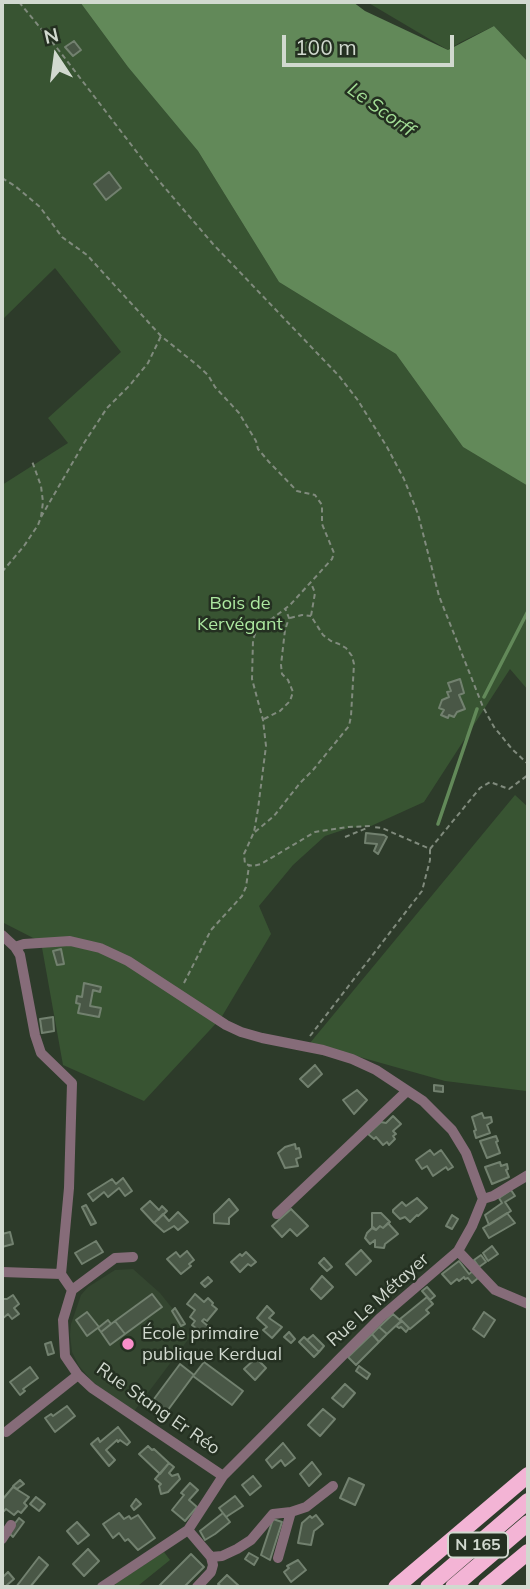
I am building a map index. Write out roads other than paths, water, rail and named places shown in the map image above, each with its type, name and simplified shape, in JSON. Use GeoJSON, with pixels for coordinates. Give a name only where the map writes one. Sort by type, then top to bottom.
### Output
{"type":"FeatureCollection","features":[{"type":"Feature","properties":{"kind":"highway"},"geometry":{"type":"LineString","coordinates":[[396,1587],[528,1475]]}},
{"type":"Feature","properties":{"kind":"highway","name":"N 165"},"geometry":{"type":"LineString","coordinates":[[428,1587],[528,1501]]}},
{"type":"Feature","properties":{"kind":"highway","name":"N 165"},"geometry":{"type":"LineString","coordinates":[[453,1587],[528,1523]]}},
{"type":"Feature","properties":{"kind":"highway"},"geometry":{"type":"LineString","coordinates":[[486,1587],[528,1552]]}},
{"type":"Feature","properties":{"kind":"street"},"geometry":{"type":"LineString","coordinates":[[2,935],[20,955],[41,1053],[72,1083],[69,1188],[61,1274],[72,1290],[115,1258],[133,1257]]}},
{"type":"Feature","properties":{"kind":"street"},"geometry":{"type":"LineString","coordinates":[[15,947],[70,941],[100,948],[128,961],[241,1032],[303,1045],[352,1059],[376,1070],[423,1101],[452,1130],[466,1153],[483,1199],[494,1196],[528,1175]]}},
{"type":"Feature","properties":{"kind":"street"},"geometry":{"type":"LineString","coordinates":[[277,1214],[407,1091]]}},
{"type":"Feature","properties":{"kind":"street","name":"Rue Le Métayer"},"geometry":{"type":"LineString","coordinates":[[102,1587],[188,1530],[223,1476],[380,1318],[458,1251],[483,1199]]}},
{"type":"Feature","properties":{"kind":"street"},"geometry":{"type":"LineString","coordinates":[[458,1251],[495,1290],[528,1304]]}},
{"type":"Feature","properties":{"kind":"street"},"geometry":{"type":"LineString","coordinates":[[2,1272],[61,1274]]}},
{"type":"Feature","properties":{"kind":"street","name":"Rue Stang Er Réo"},"geometry":{"type":"LineString","coordinates":[[72,1290],[63,1320],[65,1356],[78,1375],[92,1388],[223,1476]]}},
{"type":"Feature","properties":{"kind":"street"},"geometry":{"type":"LineString","coordinates":[[6,1433],[78,1375]]}},
{"type":"Feature","properties":{"kind":"street"},"geometry":{"type":"LineString","coordinates":[[211,1557],[222,1556],[237,1549],[251,1540],[273,1514],[306,1507],[333,1486]]}},
{"type":"Feature","properties":{"kind":"street"},"geometry":{"type":"LineString","coordinates":[[278,1558],[291,1512]]}},
{"type":"Feature","properties":{"kind":"street"},"geometry":{"type":"LineString","coordinates":[[2,1539],[11,1525]]}},
{"type":"Feature","properties":{"kind":"street"},"geometry":{"type":"LineString","coordinates":[[188,1530],[211,1557],[213,1565],[211,1573],[197,1587]]}},
{"type":"Feature","properties":{"kind":"water","name":"Le Scorff"},"geometry":{"type":"Polygon","coordinates":[[[80,2],[353,2],[365,11],[448,50],[494,26],[528,62],[528,486],[463,447],[396,354],[279,282],[198,151],[128,67],[80,2]]]}},
{"type":"Feature","properties":{"kind":"waterway"},"geometry":{"type":"LineString","coordinates":[[484,697],[528,611]]}},
{"type":"Feature","properties":{"kind":"waterway"},"geometry":{"type":"LineString","coordinates":[[438,824],[477,709]]}},
{"type":"Feature","properties":{"kind":"place","name":"École primaire publique Kerdual"},"geometry":{"type":"Point","coordinates":[128,1344]}},
{"type":"Feature","properties":{"kind":"park label","name":"Bois de Kervégant"},"geometry":{"type":"Point","coordinates":[240,614]}}]}
